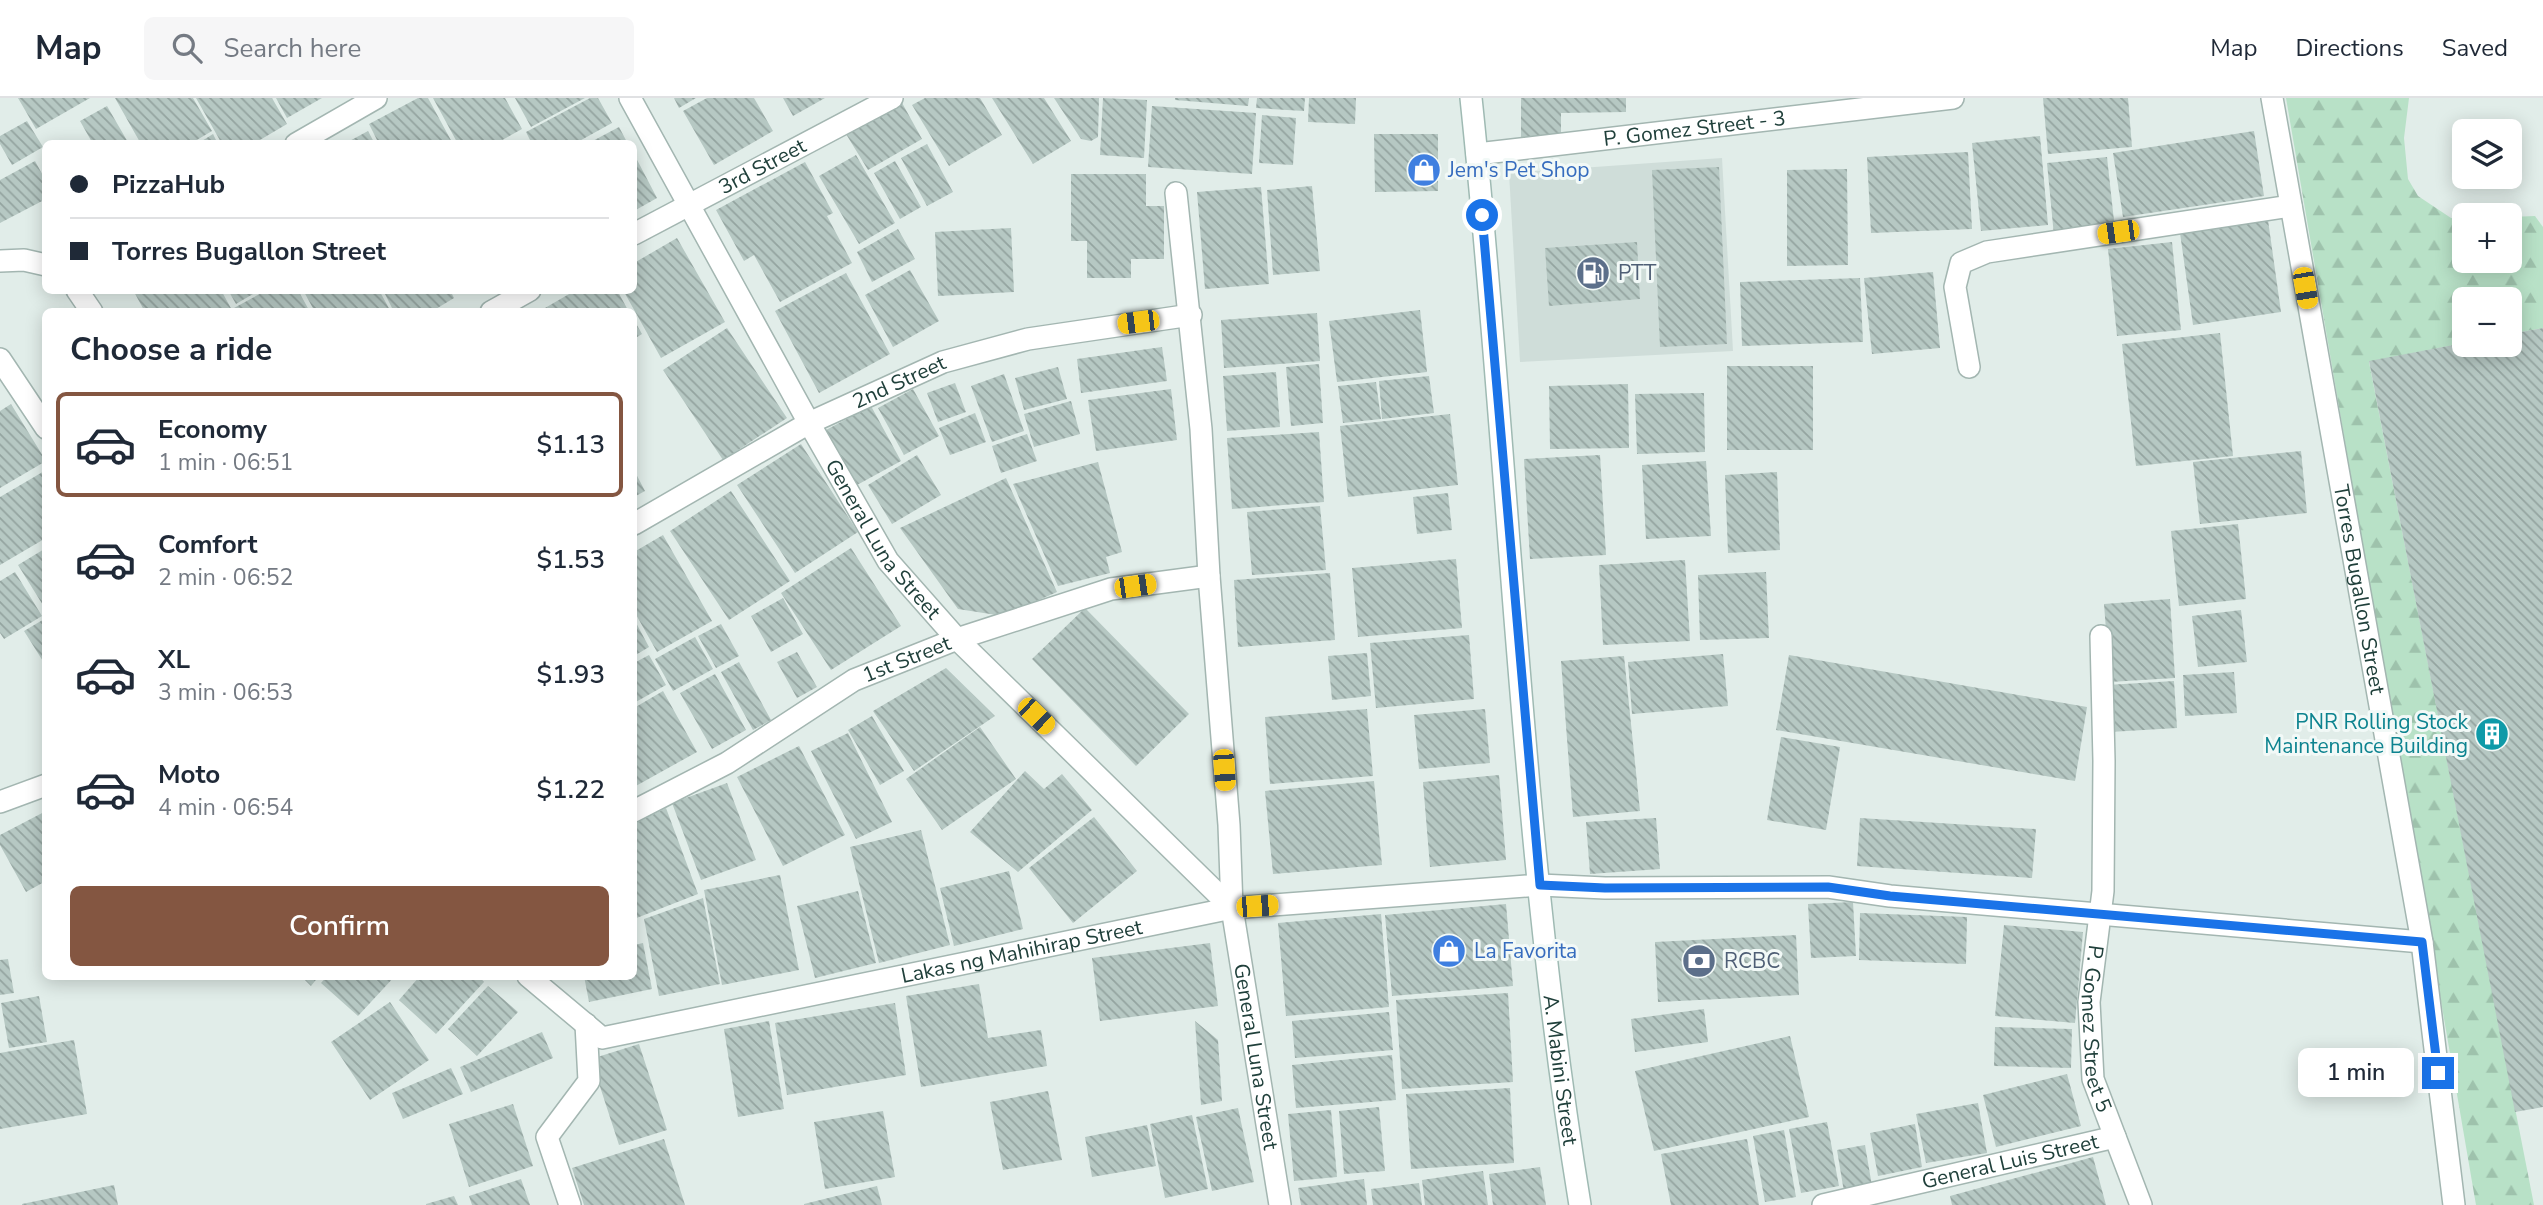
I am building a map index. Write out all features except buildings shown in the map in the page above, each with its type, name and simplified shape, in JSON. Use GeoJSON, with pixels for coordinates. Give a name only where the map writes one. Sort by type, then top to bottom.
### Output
{"type":"FeatureCollection","features":[{"type":"Feature","properties":{"kind":"street"},"geometry":{"type":"LineString","coordinates":[[303,140],[376,98]]}},
{"type":"Feature","properties":{"kind":"street","name":"General Luna Street"},"geometry":{"type":"LineString","coordinates":[[630,98],[888,561],[957,639],[1232,908]]}},
{"type":"Feature","properties":{"kind":"street","name":"3rd Street"},"geometry":{"type":"LineString","coordinates":[[637,232],[892,98]]}},
{"type":"Feature","properties":{"kind":"street","name":"A. Mabini Street"},"geometry":{"type":"LineString","coordinates":[[1471,98],[1540,885],[1563,1099],[1580,1205]]}},
{"type":"Feature","properties":{"kind":"street","name":"P. Gomez Street - 3"},"geometry":{"type":"LineString","coordinates":[[1477,154],[1953,98]]}},
{"type":"Feature","properties":{"kind":"street","name":"Torres Bugallon Street"},"geometry":{"type":"LineString","coordinates":[[2272,98],[2422,942],[2454,1205]]}},
{"type":"Feature","properties":{"kind":"street","name":"General Luna Street"},"geometry":{"type":"LineString","coordinates":[[1176,193],[1201,429],[1209,576],[1229,825],[1232,908],[1280,1205]]}},
{"type":"Feature","properties":{"kind":"street"},"geometry":{"type":"LineString","coordinates":[[1969,367],[1955,287],[1961,263],[1987,252],[2291,206]]}},
{"type":"Feature","properties":{"kind":"street"},"geometry":{"type":"LineString","coordinates":[[0,261],[24,260],[42,264]]}},
{"type":"Feature","properties":{"kind":"street"},"geometry":{"type":"LineString","coordinates":[[498,308],[523,294]]}},
{"type":"Feature","properties":{"kind":"street","name":"2nd Street"},"geometry":{"type":"LineString","coordinates":[[637,522],[809,423],[943,362],[1028,339],[1191,315]]}},
{"type":"Feature","properties":{"kind":"street"},"geometry":{"type":"LineString","coordinates":[[0,359],[42,422]]}},
{"type":"Feature","properties":{"kind":"street","name":"1st Street"},"geometry":{"type":"LineString","coordinates":[[637,809],[727,763],[853,680],[957,639],[1111,589],[1209,576]]}},
{"type":"Feature","properties":{"kind":"street","name":"P. Gomez Street 5"},"geometry":{"type":"LineString","coordinates":[[2101,636],[2103,891],[2089,1002],[2093,1079],[2141,1205]]}},
{"type":"Feature","properties":{"kind":"street"},"geometry":{"type":"LineString","coordinates":[[0,802],[42,786]]}},
{"type":"Feature","properties":{"kind":"street","name":"Lakas ng Mahihirap Street"},"geometry":{"type":"LineString","coordinates":[[533,980],[602,1038],[1232,908],[1540,885],[1605,888],[1828,887],[1890,896],[2422,942]]}},
{"type":"Feature","properties":{"kind":"street"},"geometry":{"type":"LineString","coordinates":[[570,1205],[547,1137],[589,1081],[586,1024]]}},
{"type":"Feature","properties":{"kind":"street","name":"General Luis Street"},"geometry":{"type":"LineString","coordinates":[[1823,1205],[2115,1137]]}},
{"type":"Feature","properties":{"kind":"shaded area"},"geometry":{"type":"Polygon","coordinates":[[[1722,158],[1733,351],[1520,362],[1509,173],[1722,158]]]}},
{"type":"Feature","properties":{"kind":"green space"},"geometry":{"type":"Polygon","coordinates":[[[2286,98],[2409,98],[2404,138],[2408,179],[2418,196],[2452,218],[2452,273],[2522,273],[2522,217],[2535,216],[2543,227],[2543,328],[2522,332],[2522,287],[2452,287],[2452,345],[2369,362],[2534,1205],[2476,1205],[2286,98]]]}},
{"type":"Feature","properties":{"kind":"place","name":"Jem's Pet Shop"},"geometry":{"type":"Point","coordinates":[1424,170]}},
{"type":"Feature","properties":{"kind":"place","name":"PTT"},"geometry":{"type":"Point","coordinates":[1593,273]}},
{"type":"Feature","properties":{"kind":"place","name":"PNR Rolling Stock Maintenance Building"},"geometry":{"type":"Point","coordinates":[2492,734]}},
{"type":"Feature","properties":{"kind":"place","name":"La Favorita"},"geometry":{"type":"Point","coordinates":[1449,951]}},
{"type":"Feature","properties":{"kind":"place","name":"RCBC"},"geometry":{"type":"Point","coordinates":[1699,961]}},
{"type":"Feature","properties":{"kind":"route"},"geometry":{"type":"LineString","coordinates":[[1482,215],[1540,885],[1605,888],[1828,887],[1890,896],[2422,942],[2438,1073]]}}]}
